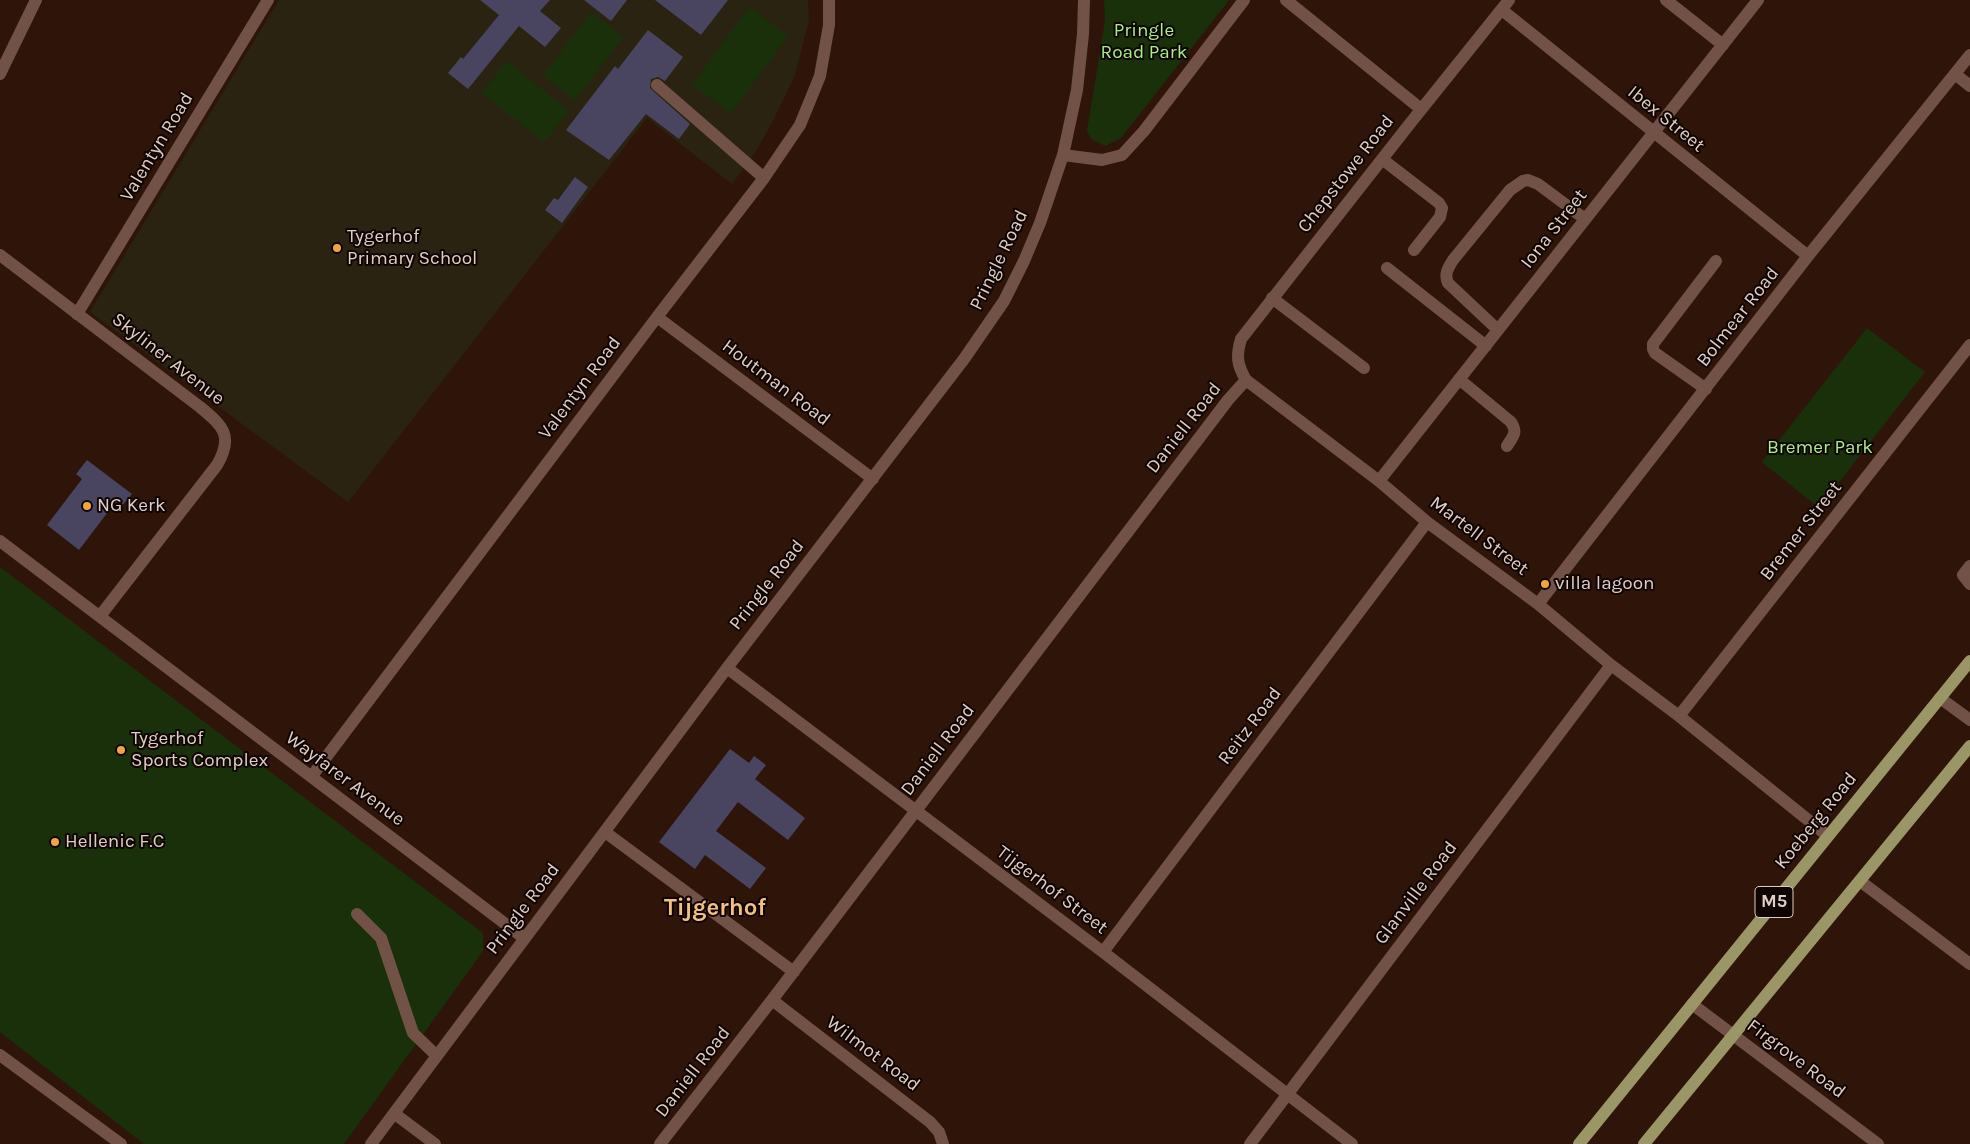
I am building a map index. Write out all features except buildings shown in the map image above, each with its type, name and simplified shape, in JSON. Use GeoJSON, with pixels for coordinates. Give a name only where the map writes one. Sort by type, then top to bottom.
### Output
{"type":"FeatureCollection","features":[{"type":"Feature","properties":{"kind":"main road","name":"Koeberg Road"},"geometry":{"type":"LineString","coordinates":[[1579,1144],[1970,661]]}},
{"type":"Feature","properties":{"kind":"main road"},"geometry":{"type":"LineString","coordinates":[[1644,1144],[1970,746]]}},
{"type":"Feature","properties":{"kind":"street"},"geometry":{"type":"LineString","coordinates":[[0,74],[36,0]]}},
{"type":"Feature","properties":{"kind":"street","name":"Valentyn Road"},"geometry":{"type":"LineString","coordinates":[[77,314],[268,0]]}},
{"type":"Feature","properties":{"kind":"street","name":"Valentyn Road"},"geometry":{"type":"LineString","coordinates":[[312,776],[657,317],[764,178],[800,125],[820,76],[829,25],[829,0]]}},
{"type":"Feature","properties":{"kind":"street","name":"Pringle Road"},"geometry":{"type":"LineString","coordinates":[[371,1144],[727,668],[964,359],[1004,301],[1040,223],[1063,155],[1077,90],[1083,34],[1084,0]]}},
{"type":"Feature","properties":{"kind":"street"},"geometry":{"type":"LineString","coordinates":[[1063,155],[1102,160],[1122,155],[1144,131],[1244,0]]}},
{"type":"Feature","properties":{"kind":"street"},"geometry":{"type":"LineString","coordinates":[[1286,0],[1421,109]]}},
{"type":"Feature","properties":{"kind":"street"},"geometry":{"type":"LineString","coordinates":[[1666,0],[1723,45]]}},
{"type":"Feature","properties":{"kind":"street","name":"Iona Street"},"geometry":{"type":"LineString","coordinates":[[1379,481],[1723,45],[1754,2]]}},
{"type":"Feature","properties":{"kind":"street","name":"Chepstowe Road"},"geometry":{"type":"LineString","coordinates":[[1246,380],[1238,367],[1237,354],[1241,339],[1421,109],[1506,5]]}},
{"type":"Feature","properties":{"kind":"street","name":"Ibex Street"},"geometry":{"type":"LineString","coordinates":[[1506,5],[1653,132],[1808,256]]}},
{"type":"Feature","properties":{"kind":"street","name":"Bolmear Road"},"geometry":{"type":"LineString","coordinates":[[1538,604],[1808,256],[1970,55]]}},
{"type":"Feature","properties":{"kind":"street"},"geometry":{"type":"LineString","coordinates":[[1955,74],[1970,86]]}},
{"type":"Feature","properties":{"kind":"street"},"geometry":{"type":"LineString","coordinates":[[658,85],[764,178]]}},
{"type":"Feature","properties":{"kind":"street"},"geometry":{"type":"LineString","coordinates":[[1382,159],[1439,203],[1442,208],[1440,217],[1414,250]]}},
{"type":"Feature","properties":{"kind":"street"},"geometry":{"type":"LineString","coordinates":[[1498,330],[1448,283],[1446,273],[1452,260],[1510,190],[1523,181],[1528,180],[1538,184],[1585,219]]}},
{"type":"Feature","properties":{"kind":"street","name":"Skyliner Avenue"},"geometry":{"type":"LineString","coordinates":[[0,255],[200,407],[218,422],[226,436],[226,448],[217,465],[100,616]]}},
{"type":"Feature","properties":{"kind":"street"},"geometry":{"type":"LineString","coordinates":[[1706,389],[1655,352],[1653,344],[1716,260]]}},
{"type":"Feature","properties":{"kind":"street"},"geometry":{"type":"LineString","coordinates":[[1387,268],[1486,346]]}},
{"type":"Feature","properties":{"kind":"street"},"geometry":{"type":"LineString","coordinates":[[1272,298],[1364,368]]}},
{"type":"Feature","properties":{"kind":"street","name":"Houtman Road"},"geometry":{"type":"LineString","coordinates":[[657,317],[873,480]]}},
{"type":"Feature","properties":{"kind":"street","name":"Bremer Street"},"geometry":{"type":"LineString","coordinates":[[1679,716],[1970,345]]}},
{"type":"Feature","properties":{"kind":"street"},"geometry":{"type":"LineString","coordinates":[[1459,379],[1511,422],[1515,428],[1514,434],[1507,446]]}},
{"type":"Feature","properties":{"kind":"street","name":"Martell Street"},"geometry":{"type":"LineString","coordinates":[[1246,380],[1379,481],[1427,522],[1538,604],[1611,665],[1679,716],[1828,836]]}},
{"type":"Feature","properties":{"kind":"street","name":"Daniell Road"},"geometry":{"type":"LineString","coordinates":[[660,1144],[794,972],[1228,400],[1246,380]]}},
{"type":"Feature","properties":{"kind":"street","name":"Reitz Road"},"geometry":{"type":"LineString","coordinates":[[1103,952],[1427,522]]}},
{"type":"Feature","properties":{"kind":"street","name":"Wayfarer Avenue"},"geometry":{"type":"LineString","coordinates":[[0,541],[524,938]]}},
{"type":"Feature","properties":{"kind":"street"},"geometry":{"type":"LineString","coordinates":[[1970,566],[1963,575],[1970,584]]}},
{"type":"Feature","properties":{"kind":"street","name":"Glanville Road"},"geometry":{"type":"LineString","coordinates":[[1250,1144],[1611,665]]}},
{"type":"Feature","properties":{"kind":"street","name":"Tijgerhof Street"},"geometry":{"type":"LineString","coordinates":[[727,668],[1103,952],[1352,1144]]}},
{"type":"Feature","properties":{"kind":"street"},"geometry":{"type":"LineString","coordinates":[[1940,698],[1970,720]]}},
{"type":"Feature","properties":{"kind":"street"},"geometry":{"type":"LineString","coordinates":[[605,832],[794,972]]}},
{"type":"Feature","properties":{"kind":"street"},"geometry":{"type":"LineString","coordinates":[[1860,881],[1970,964]]}},
{"type":"Feature","properties":{"kind":"street"},"geometry":{"type":"LineString","coordinates":[[357,914],[381,938],[413,1033],[437,1056]]}},
{"type":"Feature","properties":{"kind":"street","name":"Wilmot Road"},"geometry":{"type":"LineString","coordinates":[[772,1000],[930,1122],[940,1132],[944,1144]]}},
{"type":"Feature","properties":{"kind":"street","name":"Firgrove Road"},"geometry":{"type":"LineString","coordinates":[[1692,1004],[1878,1144]]}},
{"type":"Feature","properties":{"kind":"street"},"geometry":{"type":"LineString","coordinates":[[0,1055],[121,1144]]}},
{"type":"Feature","properties":{"kind":"street"},"geometry":{"type":"LineString","coordinates":[[395,1114],[435,1144]]}},
{"type":"Feature","properties":{"kind":"shaded area","name":"Tygerhof Primary School"},"geometry":{"type":"Polygon","coordinates":[[[279,0],[808,0],[809,20],[795,75],[756,151],[732,184],[647,118],[348,502],[90,312],[279,0]]]}},
{"type":"Feature","properties":{"kind":"green space","name":"Pringle Road Park"},"geometry":{"type":"Polygon","coordinates":[[[1104,0],[1229,0],[1121,138],[1105,146],[1091,139],[1087,131],[1105,21],[1104,0]]]}},
{"type":"Feature","properties":{"kind":"green space"},"geometry":{"type":"Polygon","coordinates":[[[749,7],[788,36],[731,113],[692,85],[749,7]]]}},
{"type":"Feature","properties":{"kind":"green space"},"geometry":{"type":"Polygon","coordinates":[[[591,12],[623,37],[575,100],[543,76],[591,12]]]}},
{"type":"Feature","properties":{"kind":"green space"},"geometry":{"type":"Polygon","coordinates":[[[507,61],[569,111],[544,142],[482,93],[507,61]]]}},
{"type":"Feature","properties":{"kind":"green space","name":"Bremer Park"},"geometry":{"type":"Polygon","coordinates":[[[1867,328],[1925,372],[1819,508],[1762,462],[1867,328]]]}},
{"type":"Feature","properties":{"kind":"green space","name":"Tygerhof Sports Complex"},"geometry":{"type":"Polygon","coordinates":[[[0,567],[483,933],[483,951],[344,1144],[144,1144],[0,1032],[0,567]]]}},
{"type":"Feature","properties":{"kind":"place","name":"Tygerhof Primary School"},"geometry":{"type":"Point","coordinates":[337,248]}},
{"type":"Feature","properties":{"kind":"place","name":"NG Kerk"},"geometry":{"type":"Point","coordinates":[87,506]}},
{"type":"Feature","properties":{"kind":"place","name":"villa lagoon"},"geometry":{"type":"Point","coordinates":[1545,584]}},
{"type":"Feature","properties":{"kind":"place","name":"Tygerhof Sports Complex"},"geometry":{"type":"Point","coordinates":[121,750]}},
{"type":"Feature","properties":{"kind":"place","name":"Hellenic F.C"},"geometry":{"type":"Point","coordinates":[55,842]}},
{"type":"Feature","properties":{"kind":"district","name":"Tijgerhof"},"geometry":{"type":"Point","coordinates":[715,908]}}]}
